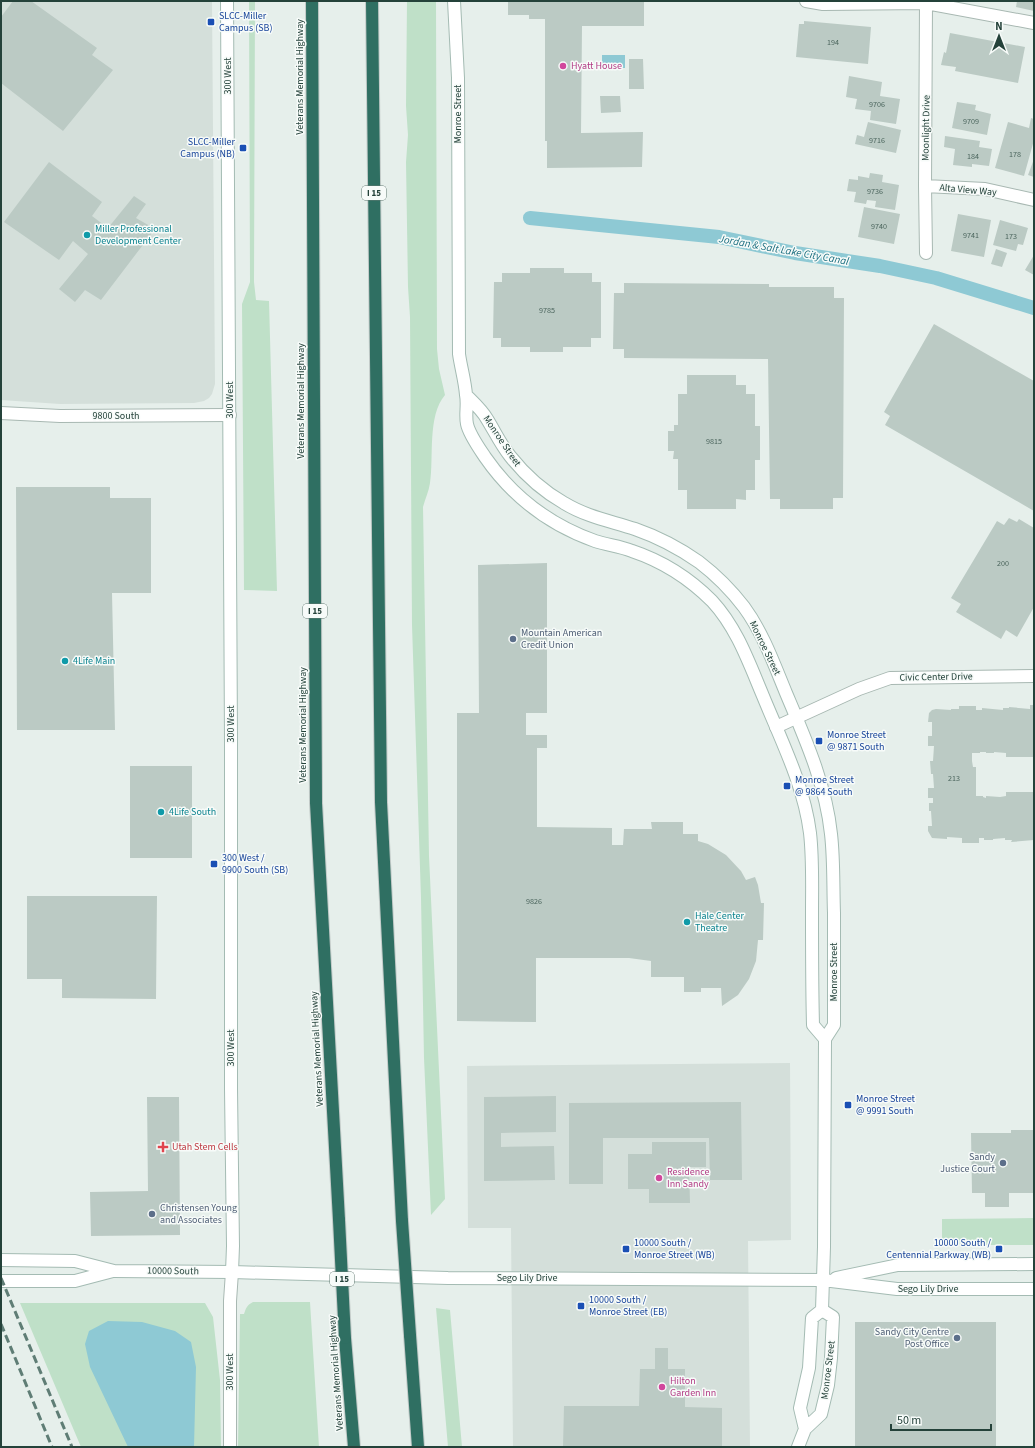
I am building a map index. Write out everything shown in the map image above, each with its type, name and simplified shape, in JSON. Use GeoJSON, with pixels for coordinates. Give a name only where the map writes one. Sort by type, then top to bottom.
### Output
{"type":"FeatureCollection","features":[{"type":"Feature","properties":{"kind":"highway","name":"Veterans Memorial Highway"},"geometry":{"type":"LineString","coordinates":[[312,1],[316,803],[345,1338],[354,1447]]}},
{"type":"Feature","properties":{"kind":"highway","name":"I 15"},"geometry":{"type":"LineString","coordinates":[[372,1],[381,802],[402,1221],[418,1447]]}},
{"type":"Feature","properties":{"kind":"street","name":"300 West"},"geometry":{"type":"LineString","coordinates":[[227,1],[230,415],[231,1089],[233,1238],[230,1301],[230,1447]]}},
{"type":"Feature","properties":{"kind":"street","name":"Monroe Street"},"geometry":{"type":"LineString","coordinates":[[454,1],[458,100],[459,341],[461,369],[466,395],[467,425],[479,448],[494,470],[511,490],[532,508],[560,526],[595,541],[631,550],[663,564],[690,582],[712,602],[730,625],[744,650],[797,781],[810,832],[812,862],[813,1024],[825,1039]]}},
{"type":"Feature","properties":{"kind":"street"},"geometry":{"type":"LineString","coordinates":[[806,1],[823,4],[926,3],[1034,23]]}},
{"type":"Feature","properties":{"kind":"street","name":"Moonlight Drive"},"geometry":{"type":"LineString","coordinates":[[926,3],[926,253]]}},
{"type":"Feature","properties":{"kind":"street","name":"Alta View Way"},"geometry":{"type":"LineString","coordinates":[[925,186],[985,189],[1034,200]]}},
{"type":"Feature","properties":{"kind":"street","name":"Monroe Street"},"geometry":{"type":"LineString","coordinates":[[466,395],[486,417],[509,456],[525,474],[543,490],[564,504],[586,514],[658,538],[680,550],[715,575],[730,590],[757,628],[768,650],[817,769],[831,832],[833,870],[834,1025],[825,1039],[822,1310],[812,1318],[809,1368],[800,1408],[805,1429]]}},
{"type":"Feature","properties":{"kind":"street","name":"9800 South"},"geometry":{"type":"LineString","coordinates":[[1,413],[60,416],[230,415]]}},
{"type":"Feature","properties":{"kind":"street","name":"Civic Center Drive"},"geometry":{"type":"LineString","coordinates":[[776,727],[859,689],[890,678],[1034,676]]}},
{"type":"Feature","properties":{"kind":"street","name":"10000 South"},"geometry":{"type":"LineString","coordinates":[[1,1260],[75,1261],[114,1271],[232,1272]]}},
{"type":"Feature","properties":{"kind":"street","name":"Sego Lily Drive"},"geometry":{"type":"LineString","coordinates":[[823,1280],[898,1265],[1034,1264]]}},
{"type":"Feature","properties":{"kind":"street","name":"10000 South"},"geometry":{"type":"LineString","coordinates":[[1,1281],[76,1281],[114,1271]]}},
{"type":"Feature","properties":{"kind":"street","name":"Sego Lily Drive"},"geometry":{"type":"LineString","coordinates":[[232,1272],[448,1278],[823,1280],[897,1289],[1034,1289]]}},
{"type":"Feature","properties":{"kind":"street","name":"Monroe Street"},"geometry":{"type":"LineString","coordinates":[[798,1447],[805,1429],[822,1414],[828,1385],[831,1358],[832,1317],[822,1310]]}},
{"type":"Feature","properties":{"kind":"shaded area"},"geometry":{"type":"Polygon","coordinates":[[[1,1],[212,1],[215,384],[212,394],[204,401],[194,403],[60,404],[1,400],[1,1]]]}},
{"type":"Feature","properties":{"kind":"shaded area"},"geometry":{"type":"Polygon","coordinates":[[[790,1063],[791,1240],[748,1241],[750,1447],[513,1447],[511,1228],[468,1228],[467,1066],[790,1063]]]}},
{"type":"Feature","properties":{"kind":"green space"},"geometry":{"type":"Polygon","coordinates":[[[249,1],[255,1],[254,282],[256,300],[269,301],[277,591],[244,590],[242,304],[250,282],[249,1]]]}},
{"type":"Feature","properties":{"kind":"green space"},"geometry":{"type":"Polygon","coordinates":[[[407,1],[436,1],[437,349],[439,369],[445,395],[439,404],[433,425],[430,483],[423,507],[429,856],[445,1199],[431,1215],[424,1058],[421,898],[412,625],[410,317],[408,287],[406,162],[408,135],[406,106],[407,1]]]}},
{"type":"Feature","properties":{"kind":"green space"},"geometry":{"type":"Polygon","coordinates":[[[1034,1218],[1034,1245],[942,1245],[942,1219],[1034,1218]]]}},
{"type":"Feature","properties":{"kind":"green space"},"geometry":{"type":"Polygon","coordinates":[[[253,1302],[310,1302],[319,1447],[238,1447],[240,1314],[244,1314],[249,1304],[253,1302]]]}},
{"type":"Feature","properties":{"kind":"green space"},"geometry":{"type":"Polygon","coordinates":[[[20,1303],[205,1303],[213,1317],[220,1380],[221,1447],[81,1447],[20,1303]]]}},
{"type":"Feature","properties":{"kind":"green space"},"geometry":{"type":"Polygon","coordinates":[[[436,1308],[450,1310],[462,1447],[448,1447],[436,1308]]]}},
{"type":"Feature","properties":{"kind":"water"},"geometry":{"type":"Polygon","coordinates":[[[602,55],[625,55],[625,68],[602,68],[602,55]]]}},
{"type":"Feature","properties":{"kind":"water"},"geometry":{"type":"Polygon","coordinates":[[[108,1321],[142,1322],[175,1331],[191,1342],[196,1367],[194,1447],[128,1447],[90,1367],[85,1344],[89,1331],[108,1321]]]}},
{"type":"Feature","properties":{"kind":"building"},"geometry":{"type":"Polygon","coordinates":[[[13,1],[31,1],[97,48],[92,55],[113,70],[63,131],[1,83],[1,17],[13,1]]]}},
{"type":"Feature","properties":{"kind":"building","name":"Hyatt House"},"geometry":{"type":"Polygon","coordinates":[[[508,1],[644,1],[644,26],[582,26],[581,133],[643,132],[642,167],[547,168],[547,141],[545,141],[545,19],[529,19],[529,15],[508,15],[508,1]]]}},
{"type":"Feature","properties":{"kind":"building"},"geometry":{"type":"Polygon","coordinates":[[[1017,1],[1034,1],[1034,11],[1016,7],[1017,1]]]}},
{"type":"Feature","properties":{"kind":"building"},"geometry":{"type":"Polygon","coordinates":[[[804,21],[871,27],[868,64],[796,57],[799,24],[804,24],[804,21]]]}},
{"type":"Feature","properties":{"kind":"building"},"geometry":{"type":"Polygon","coordinates":[[[950,33],[1025,47],[1018,83],[955,71],[956,67],[941,65],[944,52],[946,53],[950,33]]]}},
{"type":"Feature","properties":{"kind":"building"},"geometry":{"type":"Polygon","coordinates":[[[629,59],[643,59],[644,89],[629,89],[629,59]]]}},
{"type":"Feature","properties":{"kind":"building"},"geometry":{"type":"Polygon","coordinates":[[[849,76],[882,82],[880,96],[900,99],[896,124],[870,120],[871,111],[855,109],[857,99],[846,97],[849,76]]]}},
{"type":"Feature","properties":{"kind":"building"},"geometry":{"type":"Polygon","coordinates":[[[600,96],[620,96],[621,112],[601,113],[600,96]]]}},
{"type":"Feature","properties":{"kind":"building"},"geometry":{"type":"Polygon","coordinates":[[[957,102],[976,105],[975,110],[991,114],[987,135],[952,128],[957,102]]]}},
{"type":"Feature","properties":{"kind":"building"},"geometry":{"type":"Polygon","coordinates":[[[1031,118],[1034,119],[1034,140],[1024,176],[995,168],[1008,122],[1029,128],[1031,118]]]}},
{"type":"Feature","properties":{"kind":"building"},"geometry":{"type":"Polygon","coordinates":[[[868,122],[901,130],[896,153],[855,144],[857,135],[864,137],[868,122]]]}},
{"type":"Feature","properties":{"kind":"building"},"geometry":{"type":"Polygon","coordinates":[[[945,136],[980,141],[979,147],[992,149],[989,166],[972,164],[972,167],[953,165],[955,149],[944,147],[945,136]]]}},
{"type":"Feature","properties":{"kind":"building"},"geometry":{"type":"Polygon","coordinates":[[[1034,159],[1034,177],[1028,175],[1034,159]]]}},
{"type":"Feature","properties":{"kind":"building","name":"Miller Professional Development Center"},"geometry":{"type":"Polygon","coordinates":[[[49,162],[102,202],[92,216],[108,228],[134,196],[146,204],[136,218],[155,229],[101,300],[85,290],[75,302],[59,289],[88,254],[73,241],[59,260],[4,222],[49,162]]]}},
{"type":"Feature","properties":{"kind":"building"},"geometry":{"type":"Polygon","coordinates":[[[870,173],[883,175],[882,182],[899,185],[895,210],[875,207],[876,201],[867,200],[866,204],[854,202],[856,192],[847,191],[849,179],[858,180],[858,176],[869,178],[870,173]]]}},
{"type":"Feature","properties":{"kind":"building"},"geometry":{"type":"Polygon","coordinates":[[[864,207],[900,214],[894,244],[858,237],[864,207]]]}},
{"type":"Feature","properties":{"kind":"building"},"geometry":{"type":"Polygon","coordinates":[[[958,214],[991,220],[984,257],[951,251],[958,214]]]}},
{"type":"Feature","properties":{"kind":"building"},"geometry":{"type":"Polygon","coordinates":[[[1000,220],[1028,228],[1023,245],[1018,244],[1016,251],[993,245],[1000,220]]]}},
{"type":"Feature","properties":{"kind":"building"},"geometry":{"type":"Polygon","coordinates":[[[996,249],[1007,253],[1002,267],[991,264],[996,249]]]}},
{"type":"Feature","properties":{"kind":"building"},"geometry":{"type":"Polygon","coordinates":[[[1034,255],[1034,275],[1025,270],[1034,255]]]}},
{"type":"Feature","properties":{"kind":"building"},"geometry":{"type":"Polygon","coordinates":[[[530,268],[564,268],[564,273],[592,273],[592,282],[601,282],[601,338],[591,338],[591,347],[563,347],[563,352],[530,352],[530,347],[501,347],[501,338],[493,338],[494,282],[502,282],[502,273],[530,273],[530,268]]]}},
{"type":"Feature","properties":{"kind":"building"},"geometry":{"type":"Polygon","coordinates":[[[624,283],[769,284],[769,287],[834,287],[834,298],[844,298],[843,498],[833,498],[833,509],[780,509],[780,499],[770,499],[768,359],[624,358],[624,349],[613,349],[614,293],[624,293],[624,283]]]}},
{"type":"Feature","properties":{"kind":"building"},"geometry":{"type":"Polygon","coordinates":[[[934,324],[1034,381],[1034,511],[885,425],[890,416],[884,412],[934,324]]]}},
{"type":"Feature","properties":{"kind":"building"},"geometry":{"type":"Polygon","coordinates":[[[687,375],[736,375],[736,385],[746,385],[746,394],[755,394],[755,426],[760,426],[760,460],[755,460],[755,490],[746,490],[746,500],[736,499],[736,509],[687,509],[687,490],[678,490],[678,459],[673,459],[674,451],[668,451],[668,431],[674,431],[674,425],[678,425],[678,394],[687,394],[687,375]]]}},
{"type":"Feature","properties":{"kind":"building","name":"4Life Main"},"geometry":{"type":"Polygon","coordinates":[[[16,487],[110,487],[110,498],[151,498],[151,593],[112,593],[115,730],[17,730],[16,487]]]}},
{"type":"Feature","properties":{"kind":"building"},"geometry":{"type":"Polygon","coordinates":[[[1009,518],[1017,522],[1019,519],[1034,528],[1034,607],[1017,637],[1006,630],[1001,639],[956,612],[961,604],[951,598],[997,521],[1004,525],[1009,518]]]}},
{"type":"Feature","properties":{"kind":"building"},"geometry":{"type":"Polygon","coordinates":[[[547,563],[547,713],[526,713],[526,735],[547,735],[547,748],[537,748],[537,827],[612,828],[612,845],[623,845],[624,829],[652,829],[651,822],[683,822],[683,834],[698,834],[698,841],[708,844],[726,855],[741,871],[746,880],[755,877],[761,903],[764,903],[763,940],[758,940],[756,961],[749,979],[738,995],[722,1006],[721,988],[701,988],[701,992],[684,992],[684,977],[651,977],[651,961],[629,958],[536,958],[536,1022],[457,1021],[457,713],[479,713],[478,565],[547,563]]]}},
{"type":"Feature","properties":{"kind":"building"},"geometry":{"type":"Polygon","coordinates":[[[1030,705],[1034,705],[1034,757],[1006,757],[1006,753],[980,752],[972,753],[972,761],[973,767],[976,767],[976,796],[983,796],[986,798],[986,796],[1006,796],[1006,792],[1034,792],[1034,840],[1011,842],[1012,840],[1005,840],[1005,838],[984,840],[984,838],[979,838],[979,843],[962,843],[962,838],[932,838],[928,831],[928,826],[932,826],[929,803],[933,803],[933,798],[928,798],[928,788],[934,788],[930,761],[933,761],[934,746],[928,746],[928,736],[932,736],[932,722],[928,722],[929,713],[936,709],[959,709],[959,706],[976,706],[976,710],[982,710],[982,708],[1003,710],[1003,708],[1009,707],[1030,709],[1030,705]]]}},
{"type":"Feature","properties":{"kind":"building","name":"4Life South"},"geometry":{"type":"Polygon","coordinates":[[[130,766],[192,766],[192,858],[130,858],[130,766]]]}},
{"type":"Feature","properties":{"kind":"building"},"geometry":{"type":"Polygon","coordinates":[[[27,896],[157,896],[156,999],[62,998],[62,979],[27,979],[27,896]]]}},
{"type":"Feature","properties":{"kind":"building"},"geometry":{"type":"Polygon","coordinates":[[[556,1096],[556,1132],[501,1133],[501,1147],[554,1146],[555,1180],[484,1181],[484,1097],[556,1096]]]}},
{"type":"Feature","properties":{"kind":"building"},"geometry":{"type":"Polygon","coordinates":[[[147,1097],[179,1097],[180,1235],[91,1236],[90,1192],[148,1191],[147,1097]]]}},
{"type":"Feature","properties":{"kind":"building"},"geometry":{"type":"Polygon","coordinates":[[[741,1102],[742,1180],[710,1180],[709,1138],[603,1138],[603,1184],[569,1184],[569,1103],[741,1102]]]}},
{"type":"Feature","properties":{"kind":"building","name":"Sandy Justice Court"},"geometry":{"type":"Polygon","coordinates":[[[1011,1130],[1034,1130],[1034,1193],[1009,1193],[1009,1207],[985,1207],[985,1193],[972,1193],[971,1133],[1011,1133],[1011,1130]]]}},
{"type":"Feature","properties":{"kind":"building","name":"Residence Inn Sandy"},"geometry":{"type":"Polygon","coordinates":[[[652,1142],[706,1142],[706,1167],[689,1167],[690,1203],[649,1203],[649,1189],[628,1189],[628,1154],[652,1154],[652,1142]]]}},
{"type":"Feature","properties":{"kind":"building"},"geometry":{"type":"Polygon","coordinates":[[[855,1322],[996,1322],[996,1447],[855,1447],[855,1322]]]}},
{"type":"Feature","properties":{"kind":"building","name":"Hilton Garden Inn"},"geometry":{"type":"Polygon","coordinates":[[[655,1348],[668,1348],[668,1369],[685,1369],[685,1407],[722,1408],[722,1447],[563,1447],[564,1406],[639,1406],[640,1369],[655,1369],[655,1348]]]}},
{"type":"Feature","properties":{"kind":"waterway","name":"Jordan & Salt Lake City Canal"},"geometry":{"type":"LineString","coordinates":[[530,218],[719,237],[795,253],[880,266],[936,278],[1034,308]]}},
{"type":"Feature","properties":{"kind":"railway"},"geometry":{"type":"LineString","coordinates":[[1,1278],[72,1447]]}},
{"type":"Feature","properties":{"kind":"railway"},"geometry":{"type":"LineString","coordinates":[[1,1324],[52,1447]]}},
{"type":"Feature","properties":{"kind":"place","name":"SLCC-Miller Campus (SB)"},"geometry":{"type":"Point","coordinates":[211,22]}},
{"type":"Feature","properties":{"kind":"place","name":"Hyatt House"},"geometry":{"type":"Point","coordinates":[563,66]}},
{"type":"Feature","properties":{"kind":"place","name":"SLCC-Miller Campus (NB)"},"geometry":{"type":"Point","coordinates":[243,148]}},
{"type":"Feature","properties":{"kind":"place","name":"Miller Professional Development Center"},"geometry":{"type":"Point","coordinates":[87,235]}},
{"type":"Feature","properties":{"kind":"place","name":"Mountain American Credit Union"},"geometry":{"type":"Point","coordinates":[513,639]}},
{"type":"Feature","properties":{"kind":"place","name":"4Life Main"},"geometry":{"type":"Point","coordinates":[65,661]}},
{"type":"Feature","properties":{"kind":"place","name":"Monroe Street @ 9871 South"},"geometry":{"type":"Point","coordinates":[819,741]}},
{"type":"Feature","properties":{"kind":"place","name":"Monroe Street @ 9864 South"},"geometry":{"type":"Point","coordinates":[787,786]}},
{"type":"Feature","properties":{"kind":"place","name":"4Life South"},"geometry":{"type":"Point","coordinates":[161,812]}},
{"type":"Feature","properties":{"kind":"place","name":"300 West / 9900 South (SB)"},"geometry":{"type":"Point","coordinates":[214,864]}},
{"type":"Feature","properties":{"kind":"place","name":"Hale Center Theatre"},"geometry":{"type":"Point","coordinates":[687,922]}},
{"type":"Feature","properties":{"kind":"place","name":"Monroe Street @ 9991 South"},"geometry":{"type":"Point","coordinates":[848,1105]}},
{"type":"Feature","properties":{"kind":"place","name":"Utah Stem Cells"},"geometry":{"type":"Point","coordinates":[163,1147]}},
{"type":"Feature","properties":{"kind":"place","name":"Sandy Justice Court"},"geometry":{"type":"Point","coordinates":[1003,1163]}},
{"type":"Feature","properties":{"kind":"place","name":"Residence Inn Sandy"},"geometry":{"type":"Point","coordinates":[659,1178]}},
{"type":"Feature","properties":{"kind":"place","name":"Christensen Young and Associates"},"geometry":{"type":"Point","coordinates":[152,1214]}},
{"type":"Feature","properties":{"kind":"place","name":"10000 South / Monroe Street (WB)"},"geometry":{"type":"Point","coordinates":[626,1249]}},
{"type":"Feature","properties":{"kind":"place","name":"10000 South / Centennial Parkway (WB)"},"geometry":{"type":"Point","coordinates":[999,1249]}},
{"type":"Feature","properties":{"kind":"place","name":"10000 South / Monroe Street (EB)"},"geometry":{"type":"Point","coordinates":[581,1306]}},
{"type":"Feature","properties":{"kind":"place","name":"Sandy City Centre Post Office"},"geometry":{"type":"Point","coordinates":[957,1338]}},
{"type":"Feature","properties":{"kind":"place","name":"Hilton Garden Inn"},"geometry":{"type":"Point","coordinates":[662,1387]}}]}
